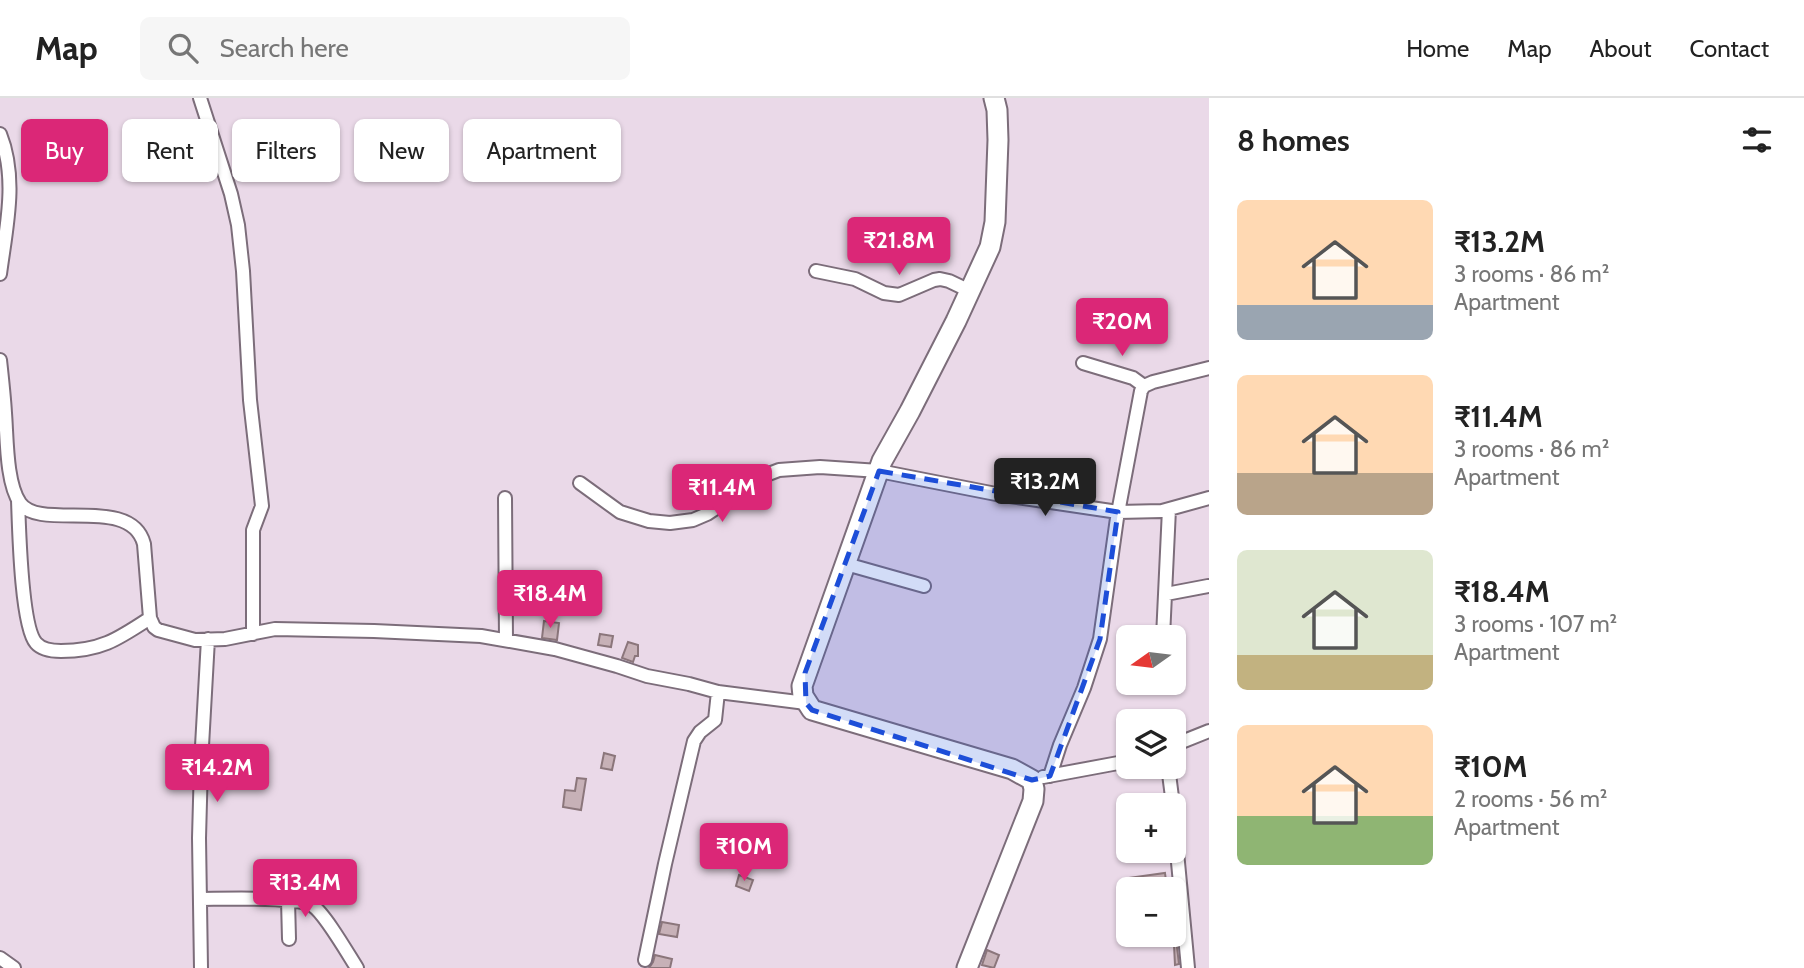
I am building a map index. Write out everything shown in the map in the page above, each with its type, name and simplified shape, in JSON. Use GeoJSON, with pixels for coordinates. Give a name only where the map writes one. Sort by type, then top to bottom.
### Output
{"type":"FeatureCollection","features":[{"type":"Feature","properties":{"kind":"main road"},"geometry":{"type":"LineString","coordinates":[[967,968],[1033,801],[1034,789],[1041,778],[812,710],[803,696],[802,686],[882,461],[971,291],[990,247],[995,222],[999,140],[994,98]]}},
{"type":"Feature","properties":{"kind":"street"},"geometry":{"type":"LineString","coordinates":[[200,98],[238,225],[243,271],[249,387],[262,506],[253,530],[253,634]]}},
{"type":"Feature","properties":{"kind":"street"},"geometry":{"type":"LineString","coordinates":[[0,134],[10,174],[0,274]]}},
{"type":"Feature","properties":{"kind":"street"},"geometry":{"type":"LineString","coordinates":[[816,271],[855,279],[884,293],[899,295],[940,279],[971,291]]}},
{"type":"Feature","properties":{"kind":"street"},"geometry":{"type":"LineString","coordinates":[[0,360],[7,452],[18,500],[27,614],[37,645],[57,651],[81,651],[102,646],[121,638],[150,618]]}},
{"type":"Feature","properties":{"kind":"street"},"geometry":{"type":"LineString","coordinates":[[1083,363],[1133,378],[1144,386]]}},
{"type":"Feature","properties":{"kind":"street"},"geometry":{"type":"LineString","coordinates":[[1041,778],[1060,745],[1084,688],[1100,639],[1118,512],[1141,391],[1144,386],[1153,382],[1209,368]]}},
{"type":"Feature","properties":{"kind":"street"},"geometry":{"type":"LineString","coordinates":[[580,483],[620,512],[649,521],[670,523],[693,520],[707,514],[766,475],[779,470],[820,467],[878,471],[996,494],[1118,512],[1162,511],[1209,498]]}},
{"type":"Feature","properties":{"kind":"street"},"geometry":{"type":"LineString","coordinates":[[505,498],[506,640]]}},
{"type":"Feature","properties":{"kind":"street"},"geometry":{"type":"LineString","coordinates":[[18,500],[28,511],[101,516],[121,521],[136,529],[144,544],[150,618],[158,630],[176,636],[225,639],[275,629],[481,636],[555,649],[647,676],[718,692],[806,703]]}},
{"type":"Feature","properties":{"kind":"street"},"geometry":{"type":"LineString","coordinates":[[1164,625],[1169,509]]}},
{"type":"Feature","properties":{"kind":"street"},"geometry":{"type":"LineString","coordinates":[[846,564],[924,586]]}},
{"type":"Feature","properties":{"kind":"street"},"geometry":{"type":"LineString","coordinates":[[1166,594],[1208,586]]}},
{"type":"Feature","properties":{"kind":"street"},"geometry":{"type":"LineString","coordinates":[[201,968],[199,838],[208,639]]}},
{"type":"Feature","properties":{"kind":"street"},"geometry":{"type":"LineString","coordinates":[[645,960],[664,864],[694,741],[700,732],[715,720],[718,692]]}},
{"type":"Feature","properties":{"kind":"street"},"geometry":{"type":"LineString","coordinates":[[1186,740],[1209,731]]}},
{"type":"Feature","properties":{"kind":"street"},"geometry":{"type":"LineString","coordinates":[[1041,778],[1116,764]]}},
{"type":"Feature","properties":{"kind":"street"},"geometry":{"type":"LineString","coordinates":[[1178,863],[1188,968]]}},
{"type":"Feature","properties":{"kind":"street"},"geometry":{"type":"LineString","coordinates":[[200,899],[288,900],[310,904],[316,908],[357,968]]}},
{"type":"Feature","properties":{"kind":"street"},"geometry":{"type":"LineString","coordinates":[[288,900],[289,939]]}},
{"type":"Feature","properties":{"kind":"street"},"geometry":{"type":"LineString","coordinates":[[0,957],[14,968]]}},
{"type":"Feature","properties":{"kind":"highlighted area"},"geometry":{"type":"Polygon","coordinates":[[[879,471],[1118,512],[1100,639],[1050,776],[1032,780],[812,710],[806,703],[805,673],[879,471]]]}},
{"type":"Feature","properties":{"kind":"building"},"geometry":{"type":"Polygon","coordinates":[[[544,621],[559,623],[557,640],[542,638],[544,621]]]}},
{"type":"Feature","properties":{"kind":"building"},"geometry":{"type":"Polygon","coordinates":[[[600,634],[613,636],[611,647],[598,645],[600,634]]]}},
{"type":"Feature","properties":{"kind":"building"},"geometry":{"type":"Polygon","coordinates":[[[628,642],[638,645],[638,656],[635,656],[633,662],[622,658],[628,642]]]}},
{"type":"Feature","properties":{"kind":"building"},"geometry":{"type":"Polygon","coordinates":[[[604,753],[615,756],[612,770],[601,768],[604,753]]]}},
{"type":"Feature","properties":{"kind":"building"},"geometry":{"type":"Polygon","coordinates":[[[577,778],[586,779],[581,810],[563,807],[565,790],[575,791],[577,778]]]}},
{"type":"Feature","properties":{"kind":"building"},"geometry":{"type":"Polygon","coordinates":[[[1165,873],[1166,877],[1135,877],[1165,873]]]}},
{"type":"Feature","properties":{"kind":"building"},"geometry":{"type":"Polygon","coordinates":[[[739,875],[753,880],[749,891],[736,886],[739,875]]]}},
{"type":"Feature","properties":{"kind":"building"},"geometry":{"type":"Polygon","coordinates":[[[662,922],[679,925],[677,937],[659,934],[662,922]]]}},
{"type":"Feature","properties":{"kind":"building"},"geometry":{"type":"Polygon","coordinates":[[[1174,947],[1177,947],[1179,964],[1175,965],[1174,947]]]}},
{"type":"Feature","properties":{"kind":"building"},"geometry":{"type":"Polygon","coordinates":[[[987,950],[999,955],[994,968],[982,965],[987,950]]]}},
{"type":"Feature","properties":{"kind":"building"},"geometry":{"type":"Polygon","coordinates":[[[655,955],[672,959],[670,968],[649,968],[655,955]]]}}]}
